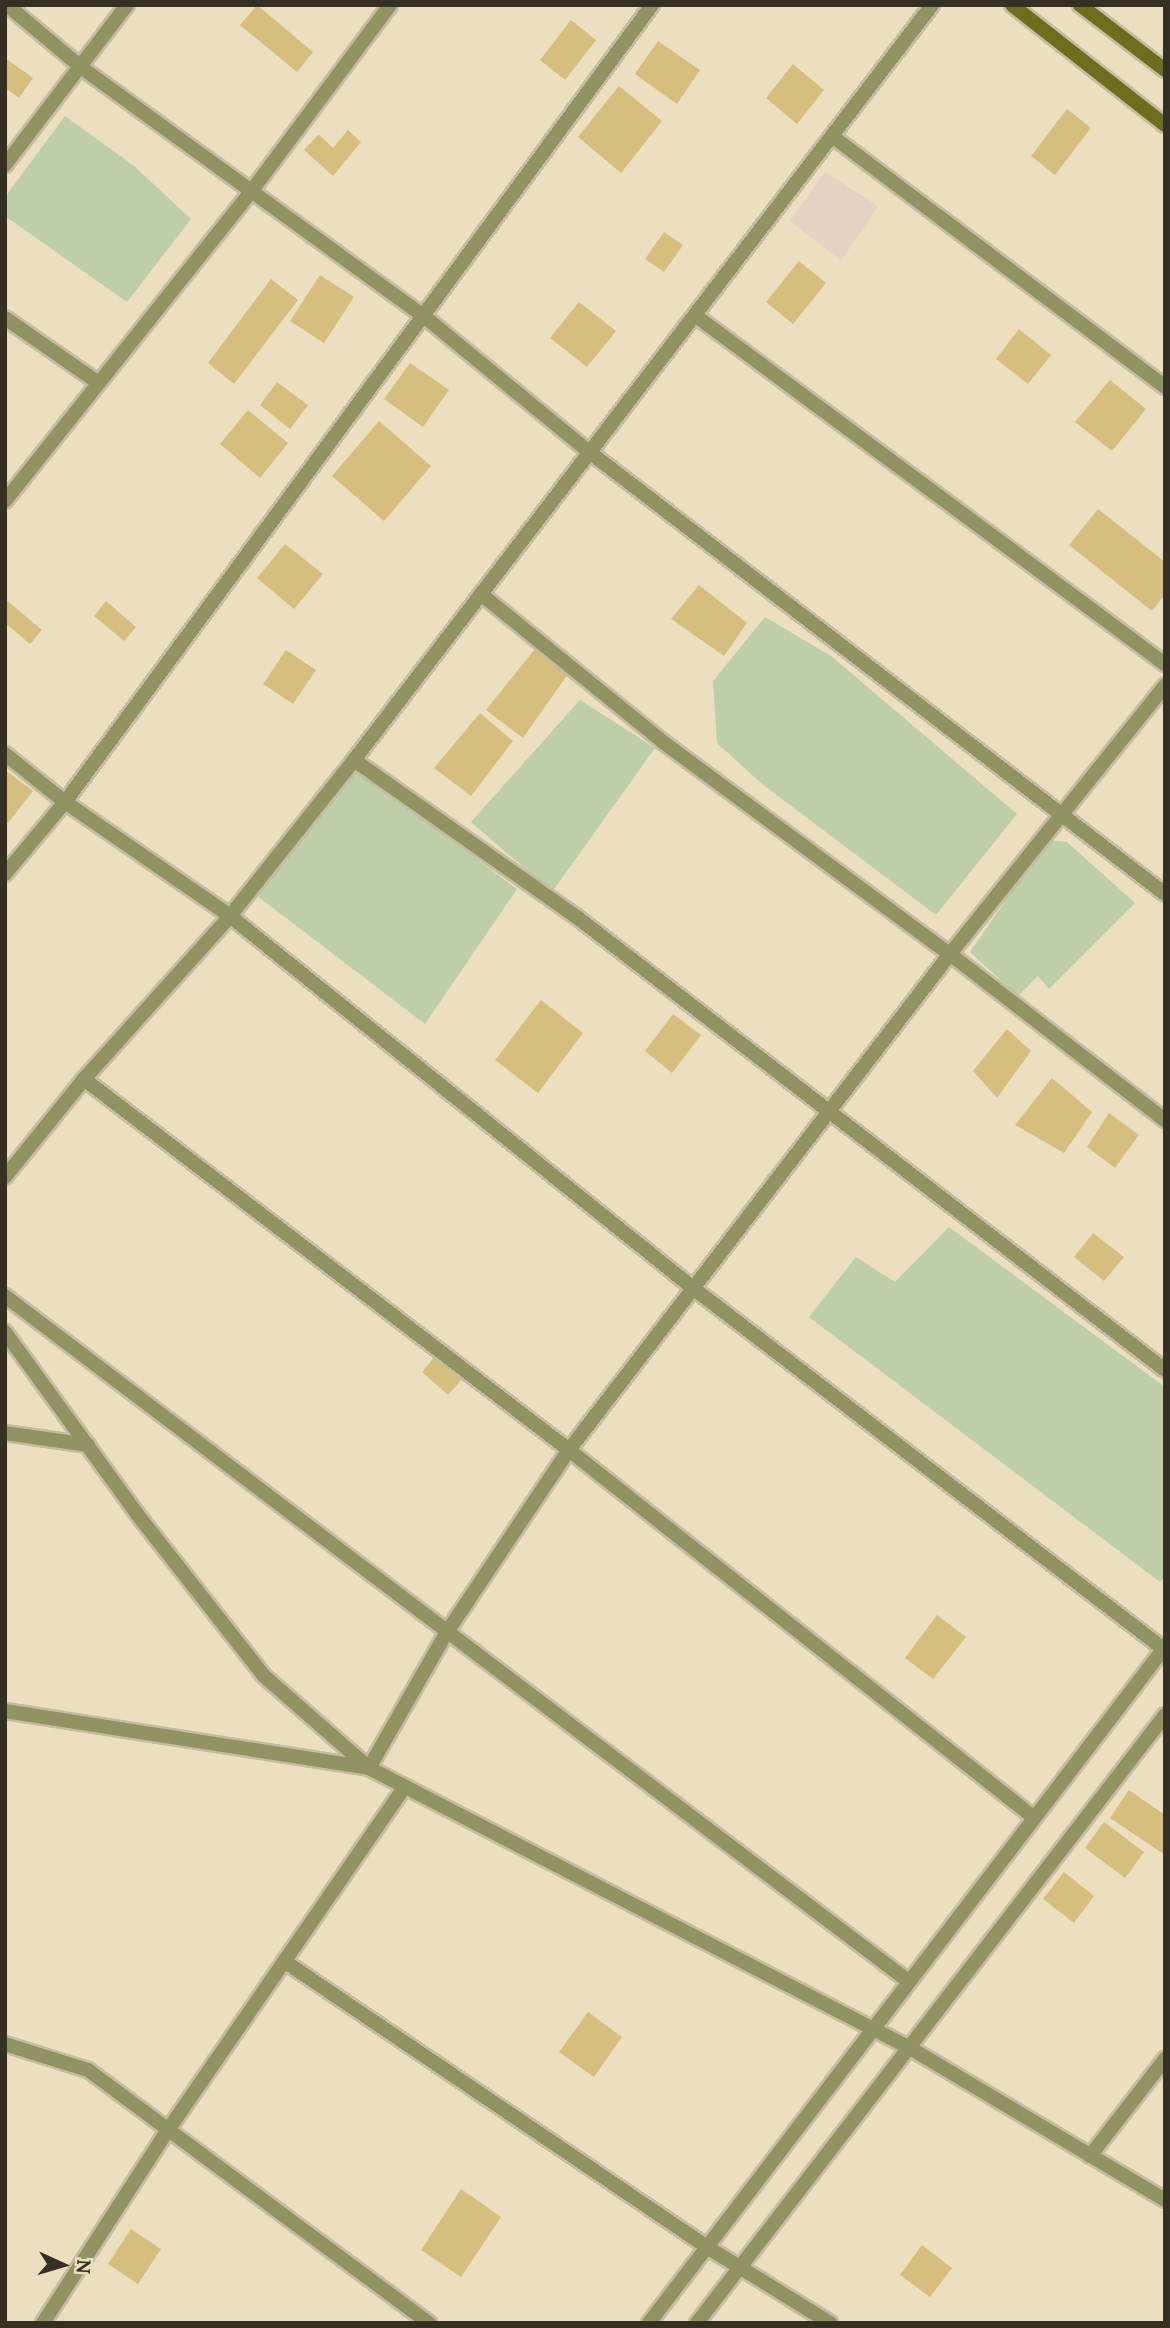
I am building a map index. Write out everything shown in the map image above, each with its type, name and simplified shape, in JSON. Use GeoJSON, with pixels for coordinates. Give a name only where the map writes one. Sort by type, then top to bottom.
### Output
{"type":"FeatureCollection","features":[{"type":"Feature","properties":{"kind":"main road"},"geometry":{"type":"LineString","coordinates":[[1012,5],[1165,125]]}},
{"type":"Feature","properties":{"kind":"main road"},"geometry":{"type":"LineString","coordinates":[[1080,5],[1165,70]]}},
{"type":"Feature","properties":{"kind":"street"},"geometry":{"type":"LineString","coordinates":[[7,5],[82,68],[250,193],[425,317],[592,454],[1165,894]]}},
{"type":"Feature","properties":{"kind":"street"},"geometry":{"type":"LineString","coordinates":[[5,165],[82,68],[127,5]]}},
{"type":"Feature","properties":{"kind":"street"},"geometry":{"type":"LineString","coordinates":[[5,501],[250,193],[390,5]]}},
{"type":"Feature","properties":{"kind":"street"},"geometry":{"type":"LineString","coordinates":[[5,874],[65,803],[652,5]]}},
{"type":"Feature","properties":{"kind":"street"},"geometry":{"type":"LineString","coordinates":[[5,1177],[84,1079],[230,916],[354,760],[592,454],[932,5]]}},
{"type":"Feature","properties":{"kind":"street"},"geometry":{"type":"LineString","coordinates":[[832,136],[1165,387]]}},
{"type":"Feature","properties":{"kind":"street"},"geometry":{"type":"LineString","coordinates":[[696,316],[1165,664]]}},
{"type":"Feature","properties":{"kind":"street"},"geometry":{"type":"LineString","coordinates":[[5,318],[99,383]]}},
{"type":"Feature","properties":{"kind":"street"},"geometry":{"type":"LineString","coordinates":[[481,594],[663,742],[950,954],[1165,1120]]}},
{"type":"Feature","properties":{"kind":"street"},"geometry":{"type":"LineString","coordinates":[[369,1768],[447,1632],[569,1450],[832,1113],[950,954],[1165,686]]}},
{"type":"Feature","properties":{"kind":"street"},"geometry":{"type":"LineString","coordinates":[[5,754],[65,803],[230,916],[693,1288],[1164,1648],[1032,1816],[875,2029],[649,2323]]}},
{"type":"Feature","properties":{"kind":"street"},"geometry":{"type":"LineString","coordinates":[[354,760],[578,918],[1165,1370]]}},
{"type":"Feature","properties":{"kind":"street"},"geometry":{"type":"LineString","coordinates":[[84,1079],[569,1450],[1032,1816]]}},
{"type":"Feature","properties":{"kind":"street"},"geometry":{"type":"LineString","coordinates":[[5,1296],[908,1981]]}},
{"type":"Feature","properties":{"kind":"street"},"geometry":{"type":"LineString","coordinates":[[5,1332],[264,1676],[369,1768],[875,2029],[1165,2200]]}},
{"type":"Feature","properties":{"kind":"street"},"geometry":{"type":"LineString","coordinates":[[5,1433],[88,1445]]}},
{"type":"Feature","properties":{"kind":"street"},"geometry":{"type":"LineString","coordinates":[[5,1711],[369,1768]]}},
{"type":"Feature","properties":{"kind":"street"},"geometry":{"type":"LineString","coordinates":[[697,2323],[1165,1715]]}},
{"type":"Feature","properties":{"kind":"street"},"geometry":{"type":"LineString","coordinates":[[43,2323],[168,2130],[404,1788]]}},
{"type":"Feature","properties":{"kind":"street"},"geometry":{"type":"LineString","coordinates":[[284,1961],[707,2247],[830,2323]]}},
{"type":"Feature","properties":{"kind":"street"},"geometry":{"type":"LineString","coordinates":[[5,2044],[88,2070],[429,2323]]}},
{"type":"Feature","properties":{"kind":"street"},"geometry":{"type":"LineString","coordinates":[[1090,2155],[1165,2059]]}},
{"type":"Feature","properties":{"kind":"shaded area"},"geometry":{"type":"Polygon","coordinates":[[[825,172],[878,206],[841,261],[790,221],[825,172]]]}},
{"type":"Feature","properties":{"kind":"green space"},"geometry":{"type":"Polygon","coordinates":[[[65,116],[134,166],[191,219],[127,302],[5,216],[5,197],[65,116]]]}},
{"type":"Feature","properties":{"kind":"green space"},"geometry":{"type":"Polygon","coordinates":[[[765,617],[831,656],[1017,814],[936,915],[762,784],[717,743],[713,681],[765,617]]]}},
{"type":"Feature","properties":{"kind":"green space"},"geometry":{"type":"Polygon","coordinates":[[[580,700],[655,748],[552,892],[471,822],[580,700]]]}},
{"type":"Feature","properties":{"kind":"green space"},"geometry":{"type":"Polygon","coordinates":[[[353,766],[517,889],[425,1024],[248,889],[353,766]]]}},
{"type":"Feature","properties":{"kind":"green space"},"geometry":{"type":"Polygon","coordinates":[[[1047,840],[1067,842],[1135,903],[1049,989],[1038,976],[1018,996],[970,952],[1047,840]]]}},
{"type":"Feature","properties":{"kind":"green space"},"geometry":{"type":"Polygon","coordinates":[[[949,1227],[1165,1387],[1165,1576],[1160,1582],[809,1317],[856,1257],[895,1282],[949,1227]]]}},
{"type":"Feature","properties":{"kind":"building"},"geometry":{"type":"Polygon","coordinates":[[[257,5],[313,52],[297,72],[240,25],[257,5]]]}},
{"type":"Feature","properties":{"kind":"building"},"geometry":{"type":"Polygon","coordinates":[[[571,20],[596,40],[565,80],[540,60],[571,20]]]}},
{"type":"Feature","properties":{"kind":"building"},"geometry":{"type":"Polygon","coordinates":[[[658,41],[700,70],[677,104],[635,74],[658,41]]]}},
{"type":"Feature","properties":{"kind":"building"},"geometry":{"type":"Polygon","coordinates":[[[5,58],[33,78],[19,98],[5,88],[5,58]]]}},
{"type":"Feature","properties":{"kind":"building"},"geometry":{"type":"Polygon","coordinates":[[[793,64],[824,90],[797,124],[766,98],[793,64]]]}},
{"type":"Feature","properties":{"kind":"building"},"geometry":{"type":"Polygon","coordinates":[[[619,86],[662,121],[621,173],[578,137],[619,86]]]}},
{"type":"Feature","properties":{"kind":"building"},"geometry":{"type":"Polygon","coordinates":[[[1067,109],[1091,128],[1055,175],[1031,156],[1067,109]]]}},
{"type":"Feature","properties":{"kind":"building"},"geometry":{"type":"Polygon","coordinates":[[[348,130],[361,142],[333,176],[304,150],[319,134],[333,148],[348,130]]]}},
{"type":"Feature","properties":{"kind":"building"},"geometry":{"type":"Polygon","coordinates":[[[664,232],[683,245],[664,272],[645,259],[664,232]]]}},
{"type":"Feature","properties":{"kind":"building"},"geometry":{"type":"Polygon","coordinates":[[[799,261],[826,283],[793,324],[766,302],[799,261]]]}},
{"type":"Feature","properties":{"kind":"building"},"geometry":{"type":"Polygon","coordinates":[[[320,275],[354,297],[324,343],[290,321],[320,275]]]}},
{"type":"Feature","properties":{"kind":"building"},"geometry":{"type":"Polygon","coordinates":[[[271,279],[298,300],[234,384],[208,363],[271,279]]]}},
{"type":"Feature","properties":{"kind":"building"},"geometry":{"type":"Polygon","coordinates":[[[579,302],[616,331],[587,367],[550,338],[579,302]]]}},
{"type":"Feature","properties":{"kind":"building"},"geometry":{"type":"Polygon","coordinates":[[[1019,329],[1051,355],[1028,384],[996,359],[1019,329]]]}},
{"type":"Feature","properties":{"kind":"building"},"geometry":{"type":"Polygon","coordinates":[[[410,363],[449,390],[423,427],[384,399],[410,363]]]}},
{"type":"Feature","properties":{"kind":"building"},"geometry":{"type":"Polygon","coordinates":[[[1110,380],[1146,409],[1112,451],[1075,422],[1110,380]]]}},
{"type":"Feature","properties":{"kind":"building"},"geometry":{"type":"Polygon","coordinates":[[[277,382],[308,405],[290,429],[260,405],[277,382]]]}},
{"type":"Feature","properties":{"kind":"building"},"geometry":{"type":"Polygon","coordinates":[[[248,410],[288,443],[260,478],[220,444],[248,410]]]}},
{"type":"Feature","properties":{"kind":"building"},"geometry":{"type":"Polygon","coordinates":[[[379,421],[431,466],[384,521],[332,476],[379,421]]]}},
{"type":"Feature","properties":{"kind":"building"},"geometry":{"type":"Polygon","coordinates":[[[1098,509],[1165,562],[1165,594],[1152,611],[1069,545],[1098,509]]]}},
{"type":"Feature","properties":{"kind":"building"},"geometry":{"type":"Polygon","coordinates":[[[285,544],[323,574],[294,609],[257,578],[285,544]]]}},
{"type":"Feature","properties":{"kind":"building"},"geometry":{"type":"Polygon","coordinates":[[[699,585],[747,623],[724,656],[671,619],[699,585]]]}},
{"type":"Feature","properties":{"kind":"building"},"geometry":{"type":"Polygon","coordinates":[[[5,599],[42,630],[30,644],[5,623],[5,599]]]}},
{"type":"Feature","properties":{"kind":"building"},"geometry":{"type":"Polygon","coordinates":[[[106,601],[136,627],[124,641],[94,616],[106,601]]]}},
{"type":"Feature","properties":{"kind":"building"},"geometry":{"type":"Polygon","coordinates":[[[535,649],[570,671],[523,738],[486,710],[535,649]]]}},
{"type":"Feature","properties":{"kind":"building"},"geometry":{"type":"Polygon","coordinates":[[[286,650],[316,670],[293,704],[263,684],[286,650]]]}},
{"type":"Feature","properties":{"kind":"building"},"geometry":{"type":"Polygon","coordinates":[[[480,713],[513,741],[471,796],[434,768],[480,713]]]}},
{"type":"Feature","properties":{"kind":"building"},"geometry":{"type":"Polygon","coordinates":[[[5,770],[33,791],[8,823],[5,820],[5,770]]]}},
{"type":"Feature","properties":{"kind":"building"},"geometry":{"type":"Polygon","coordinates":[[[541,1000],[583,1033],[538,1093],[495,1060],[541,1000]]]}},
{"type":"Feature","properties":{"kind":"building"},"geometry":{"type":"Polygon","coordinates":[[[673,1014],[701,1035],[672,1073],[645,1051],[673,1014]]]}},
{"type":"Feature","properties":{"kind":"building"},"geometry":{"type":"Polygon","coordinates":[[[1007,1029],[1031,1051],[997,1098],[973,1071],[1007,1029]]]}},
{"type":"Feature","properties":{"kind":"building"},"geometry":{"type":"Polygon","coordinates":[[[1052,1078],[1092,1112],[1064,1153],[1015,1125],[1052,1078]]]}},
{"type":"Feature","properties":{"kind":"building"},"geometry":{"type":"Polygon","coordinates":[[[1109,1113],[1139,1135],[1115,1168],[1087,1147],[1109,1113]]]}},
{"type":"Feature","properties":{"kind":"building"},"geometry":{"type":"Polygon","coordinates":[[[1093,1233],[1124,1257],[1104,1281],[1074,1257],[1093,1233]]]}},
{"type":"Feature","properties":{"kind":"building"},"geometry":{"type":"Polygon","coordinates":[[[435,1356],[462,1379],[448,1395],[422,1372],[435,1356]]]}},
{"type":"Feature","properties":{"kind":"building"},"geometry":{"type":"Polygon","coordinates":[[[937,1615],[966,1637],[933,1679],[905,1658],[937,1615]]]}},
{"type":"Feature","properties":{"kind":"building"},"geometry":{"type":"Polygon","coordinates":[[[1129,1790],[1165,1815],[1165,1855],[1110,1818],[1129,1790]]]}},
{"type":"Feature","properties":{"kind":"building"},"geometry":{"type":"Polygon","coordinates":[[[1104,1822],[1144,1852],[1125,1878],[1085,1848],[1104,1822]]]}},
{"type":"Feature","properties":{"kind":"building"},"geometry":{"type":"Polygon","coordinates":[[[1064,1872],[1094,1896],[1074,1923],[1043,1899],[1064,1872]]]}},
{"type":"Feature","properties":{"kind":"building"},"geometry":{"type":"Polygon","coordinates":[[[588,2012],[622,2037],[594,2077],[559,2052],[588,2012]]]}},
{"type":"Feature","properties":{"kind":"building"},"geometry":{"type":"Polygon","coordinates":[[[461,2189],[501,2217],[461,2277],[421,2250],[461,2189]]]}},
{"type":"Feature","properties":{"kind":"building"},"geometry":{"type":"Polygon","coordinates":[[[131,2229],[161,2249],[138,2284],[108,2264],[131,2229]]]}},
{"type":"Feature","properties":{"kind":"building"},"geometry":{"type":"Polygon","coordinates":[[[922,2245],[952,2268],[930,2297],[900,2275],[922,2245]]]}}]}
